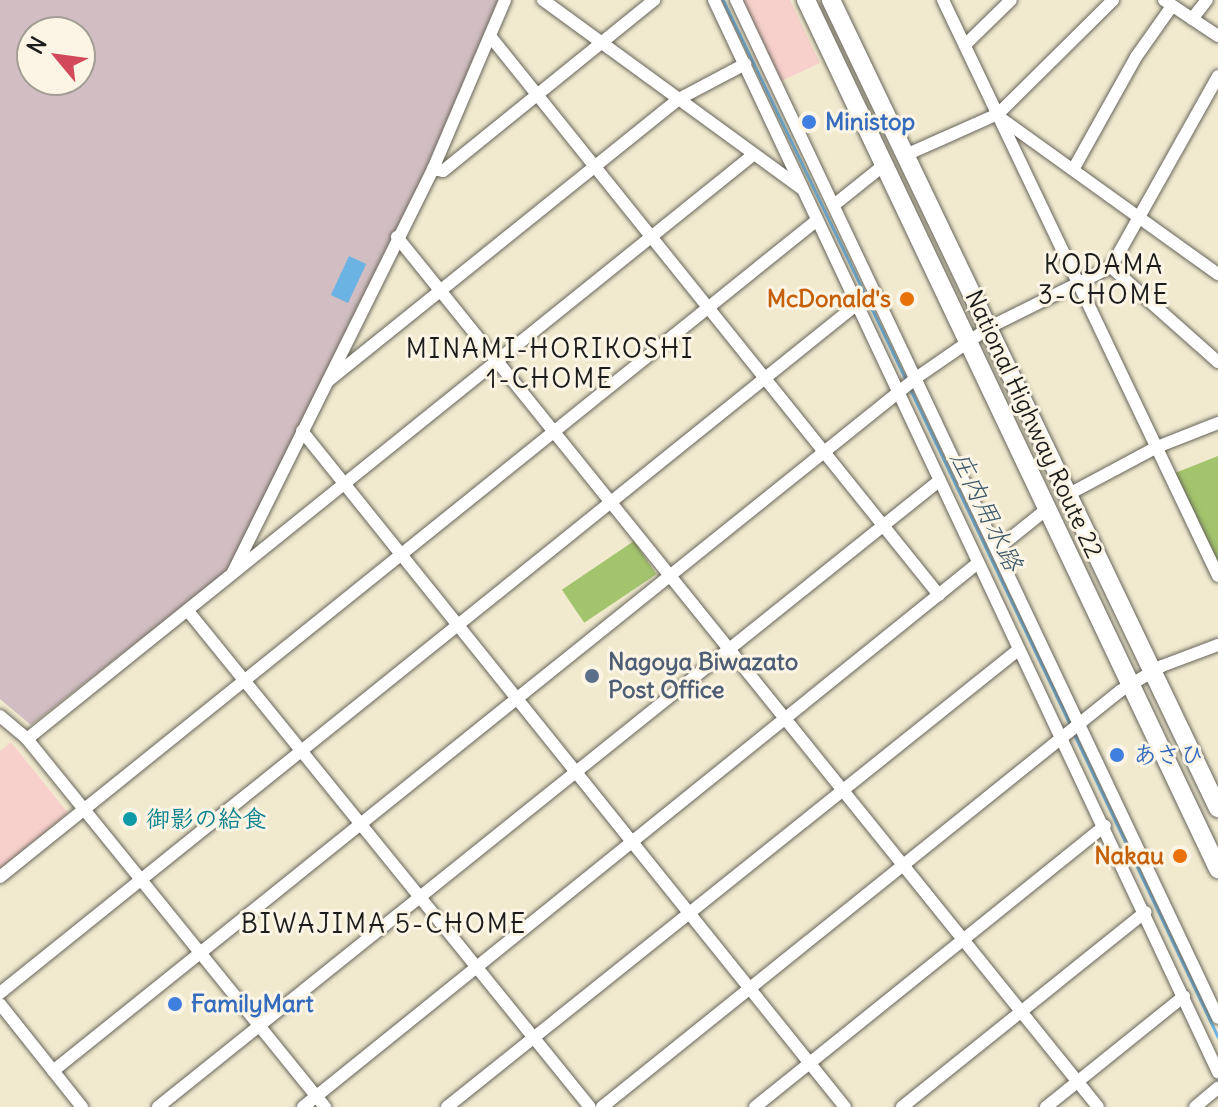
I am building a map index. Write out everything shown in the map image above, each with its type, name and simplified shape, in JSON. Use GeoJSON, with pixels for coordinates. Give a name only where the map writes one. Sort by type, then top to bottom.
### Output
{"type":"FeatureCollection","features":[{"type":"Feature","properties":{"kind":"highway","name":"National Highway Route 22"},"geometry":{"type":"LineString","coordinates":[[806,0],[1218,869]]}},
{"type":"Feature","properties":{"kind":"highway","name":"National Highway Route 22"},"geometry":{"type":"LineString","coordinates":[[831,0],[908,154],[1218,808]]}},
{"type":"Feature","properties":{"kind":"street"},"geometry":{"type":"LineString","coordinates":[[232,575],[433,169],[505,0]]}},
{"type":"Feature","properties":{"kind":"street"},"geometry":{"type":"LineString","coordinates":[[543,0],[806,193],[830,201]]}},
{"type":"Feature","properties":{"kind":"street"},"geometry":{"type":"LineString","coordinates":[[433,169],[443,171],[654,0]]}},
{"type":"Feature","properties":{"kind":"street"},"geometry":{"type":"LineString","coordinates":[[714,0],[856,305],[907,386],[997,549],[1071,731],[1105,826],[1218,1072]]}},
{"type":"Feature","properties":{"kind":"street"},"geometry":{"type":"LineString","coordinates":[[736,0],[830,201],[907,386],[940,480],[1018,650],[1071,731],[1218,1018]]}},
{"type":"Feature","properties":{"kind":"street"},"geometry":{"type":"LineString","coordinates":[[943,0],[1218,576]]}},
{"type":"Feature","properties":{"kind":"street"},"geometry":{"type":"LineString","coordinates":[[965,45],[1011,0]]}},
{"type":"Feature","properties":{"kind":"street"},"geometry":{"type":"LineString","coordinates":[[908,154],[998,115],[1113,0]]}},
{"type":"Feature","properties":{"kind":"street"},"geometry":{"type":"LineString","coordinates":[[1192,19],[1207,0]]}},
{"type":"Feature","properties":{"kind":"street"},"geometry":{"type":"LineString","coordinates":[[1074,168],[1168,3],[1218,36]]}},
{"type":"Feature","properties":{"kind":"street"},"geometry":{"type":"LineString","coordinates":[[490,36],[939,595]]}},
{"type":"Feature","properties":{"kind":"street"},"geometry":{"type":"LineString","coordinates":[[325,383],[679,99],[745,64]]}},
{"type":"Feature","properties":{"kind":"street"},"geometry":{"type":"LineString","coordinates":[[53,1071],[967,340],[1111,267],[1218,76]]}},
{"type":"Feature","properties":{"kind":"street"},"geometry":{"type":"LineString","coordinates":[[998,115],[1218,274]]}},
{"type":"Feature","properties":{"kind":"street"},"geometry":{"type":"LineString","coordinates":[[27,739],[754,154]]}},
{"type":"Feature","properties":{"kind":"street"},"geometry":{"type":"LineString","coordinates":[[830,201],[884,165]]}},
{"type":"Feature","properties":{"kind":"street"},"geometry":{"type":"LineString","coordinates":[[0,877],[817,220]]}},
{"type":"Feature","properties":{"kind":"street"},"geometry":{"type":"LineString","coordinates":[[397,237],[1098,1107]]}},
{"type":"Feature","properties":{"kind":"street"},"geometry":{"type":"LineString","coordinates":[[1111,267],[1218,362]]}},
{"type":"Feature","properties":{"kind":"street"},"geometry":{"type":"LineString","coordinates":[[0,993],[856,305]]}},
{"type":"Feature","properties":{"kind":"street"},"geometry":{"type":"LineString","coordinates":[[1069,494],[1157,447],[1218,423]]}},
{"type":"Feature","properties":{"kind":"street"},"geometry":{"type":"LineString","coordinates":[[302,431],[845,1107]]}},
{"type":"Feature","properties":{"kind":"street"},"geometry":{"type":"LineString","coordinates":[[158,1107],[940,480]]}},
{"type":"Feature","properties":{"kind":"street"},"geometry":{"type":"LineString","coordinates":[[997,549],[1047,509]]}},
{"type":"Feature","properties":{"kind":"street"},"geometry":{"type":"LineString","coordinates":[[303,1107],[978,563]]}},
{"type":"Feature","properties":{"kind":"street"},"geometry":{"type":"LineString","coordinates":[[188,611],[590,1107]]}},
{"type":"Feature","properties":{"kind":"street"},"geometry":{"type":"LineString","coordinates":[[602,1107],[1131,685],[1153,671],[1218,645]]}},
{"type":"Feature","properties":{"kind":"street"},"geometry":{"type":"LineString","coordinates":[[447,1107],[1018,650]]}},
{"type":"Feature","properties":{"kind":"street"},"geometry":{"type":"LineString","coordinates":[[0,716],[27,739],[325,1107]]}},
{"type":"Feature","properties":{"kind":"street"},"geometry":{"type":"LineString","coordinates":[[755,1107],[1105,826]]}},
{"type":"Feature","properties":{"kind":"street"},"geometry":{"type":"LineString","coordinates":[[902,1107],[1145,912]]}},
{"type":"Feature","properties":{"kind":"street"},"geometry":{"type":"LineString","coordinates":[[1046,1107],[1184,996]]}},
{"type":"Feature","properties":{"kind":"street"},"geometry":{"type":"LineString","coordinates":[[0,1004],[82,1107]]}},
{"type":"Feature","properties":{"kind":"street"},"geometry":{"type":"LineString","coordinates":[[1195,1107],[1218,1088]]}},
{"type":"Feature","properties":{"kind":"shaded area"},"geometry":{"type":"Polygon","coordinates":[[[0,0],[498,0],[429,163],[229,569],[31,725],[0,699],[0,0]]]}},
{"type":"Feature","properties":{"kind":"shaded area"},"geometry":{"type":"Polygon","coordinates":[[[740,0],[790,0],[820,63],[779,82],[740,0]]]}},
{"type":"Feature","properties":{"kind":"shaded area"},"geometry":{"type":"Polygon","coordinates":[[[11,742],[68,813],[0,869],[0,751],[11,742]]]}},
{"type":"Feature","properties":{"kind":"green space"},"geometry":{"type":"Polygon","coordinates":[[[1218,456],[1218,564],[1175,473],[1218,456]]]}},
{"type":"Feature","properties":{"kind":"green space"},"geometry":{"type":"Polygon","coordinates":[[[634,541],[656,574],[584,623],[562,590],[634,541]]]}},
{"type":"Feature","properties":{"kind":"water"},"geometry":{"type":"Polygon","coordinates":[[[349,256],[366,264],[348,303],[331,295],[349,256]]]}},
{"type":"Feature","properties":{"kind":"waterway","name":"庄内用水路"},"geometry":{"type":"LineString","coordinates":[[723,0],[907,382]]}},
{"type":"Feature","properties":{"kind":"waterway","name":"庄内用水路"},"geometry":{"type":"LineString","coordinates":[[910,389],[1070,725]]}},
{"type":"Feature","properties":{"kind":"waterway","name":"庄内用水路"},"geometry":{"type":"LineString","coordinates":[[1073,732],[1218,1037]]}},
{"type":"Feature","properties":{"kind":"place","name":"Ministop"},"geometry":{"type":"Point","coordinates":[809,122]}},
{"type":"Feature","properties":{"kind":"place","name":"McDonald's"},"geometry":{"type":"Point","coordinates":[907,299]}},
{"type":"Feature","properties":{"kind":"place","name":"Nagoya Biwazato Post Office"},"geometry":{"type":"Point","coordinates":[592,676]}},
{"type":"Feature","properties":{"kind":"place","name":"あさひ"},"geometry":{"type":"Point","coordinates":[1117,755]}},
{"type":"Feature","properties":{"kind":"place","name":"御影の給食"},"geometry":{"type":"Point","coordinates":[130,819]}},
{"type":"Feature","properties":{"kind":"place","name":"Nakau"},"geometry":{"type":"Point","coordinates":[1180,856]}},
{"type":"Feature","properties":{"kind":"place","name":"FamilyMart"},"geometry":{"type":"Point","coordinates":[175,1004]}},
{"type":"Feature","properties":{"kind":"district","name":"KODAMA 3-CHOME"},"geometry":{"type":"Point","coordinates":[1104,280]}},
{"type":"Feature","properties":{"kind":"district","name":"MINAMI-HORIKOSHI 1-CHOME"},"geometry":{"type":"Point","coordinates":[550,364]}},
{"type":"Feature","properties":{"kind":"district","name":"BIWAJIMA 5-CHOME"},"geometry":{"type":"Point","coordinates":[384,924]}}]}
